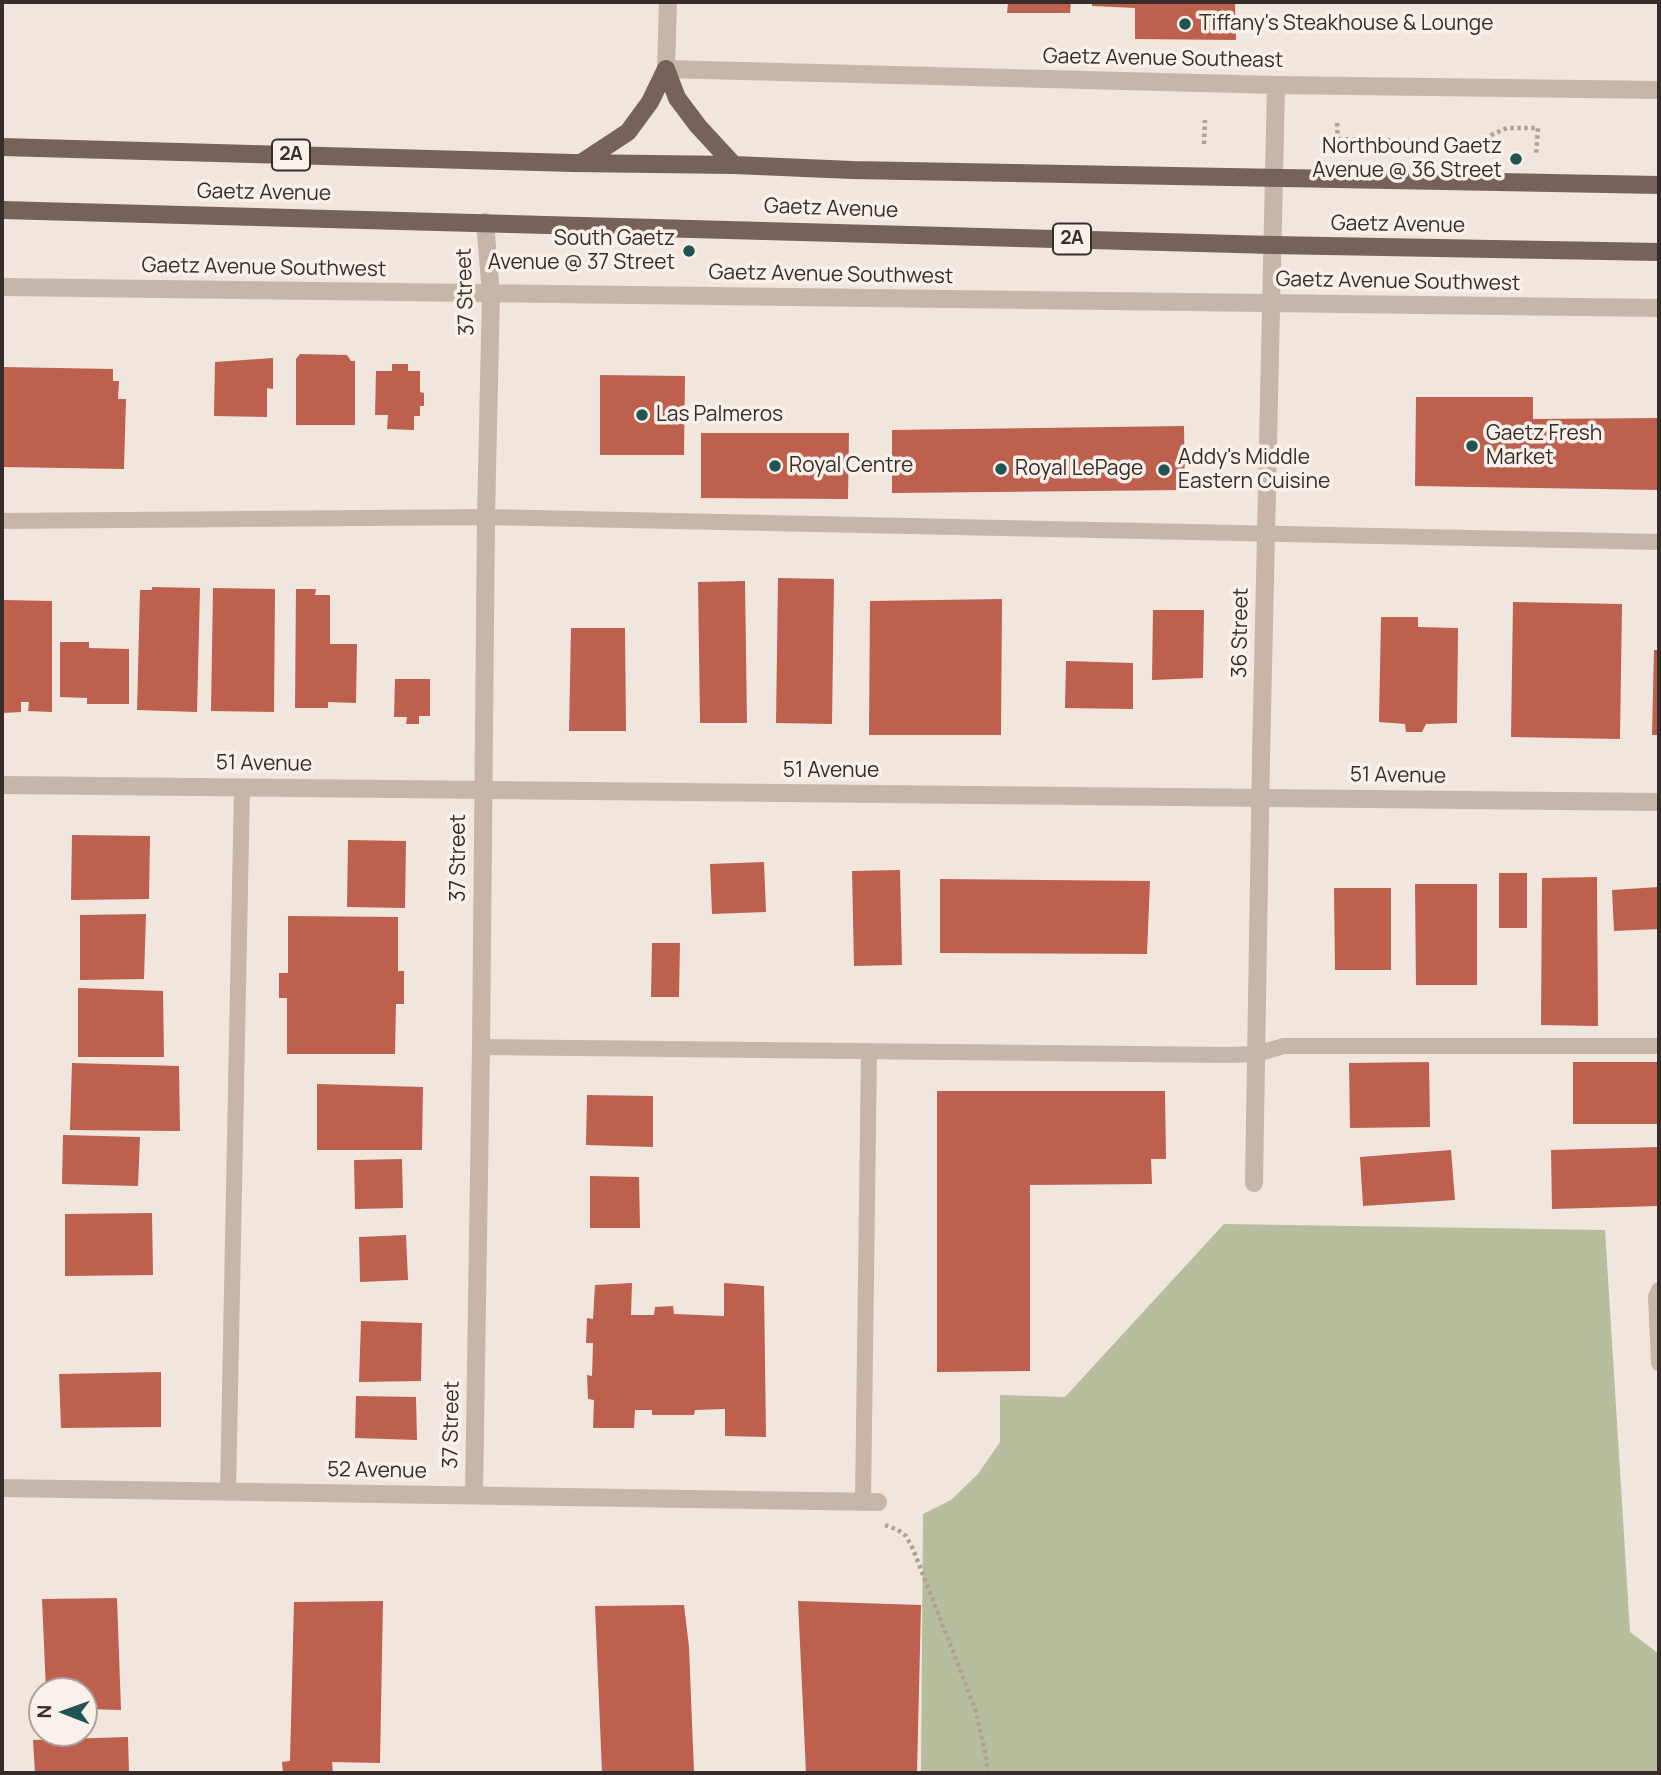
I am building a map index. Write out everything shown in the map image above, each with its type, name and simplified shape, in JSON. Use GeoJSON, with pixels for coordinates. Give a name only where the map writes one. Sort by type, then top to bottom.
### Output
{"type":"FeatureCollection","features":[{"type":"Feature","properties":{"kind":"main road"},"geometry":{"type":"LineString","coordinates":[[581,163],[628,132],[650,102],[666,69]]}},
{"type":"Feature","properties":{"kind":"main road"},"geometry":{"type":"LineString","coordinates":[[666,69],[677,98],[734,166]]}},
{"type":"Feature","properties":{"kind":"main road","name":"Gaetz Avenue"},"geometry":{"type":"LineString","coordinates":[[2,147],[866,170],[1659,185]]}},
{"type":"Feature","properties":{"kind":"main road","name":"Gaetz Avenue"},"geometry":{"type":"LineString","coordinates":[[2,210],[1272,245],[1659,252]]}},
{"type":"Feature","properties":{"kind":"street"},"geometry":{"type":"LineString","coordinates":[[666,69],[668,2]]}},
{"type":"Feature","properties":{"kind":"street","name":"Gaetz Avenue Southeast"},"geometry":{"type":"LineString","coordinates":[[666,69],[1276,85],[1659,90]]}},
{"type":"Feature","properties":{"kind":"street","name":"36 Street"},"geometry":{"type":"LineString","coordinates":[[1254,1183],[1276,85]]}},
{"type":"Feature","properties":{"kind":"street","name":"37 Street"},"geometry":{"type":"LineString","coordinates":[[474,1494],[491,294],[485,222]]}},
{"type":"Feature","properties":{"kind":"street","name":"Gaetz Avenue Southwest"},"geometry":{"type":"LineString","coordinates":[[2,288],[1659,308]]}},
{"type":"Feature","properties":{"kind":"street","name":"51 Avenue"},"geometry":{"type":"LineString","coordinates":[[2,785],[1659,802]]}},
{"type":"Feature","properties":{"kind":"street","name":"52 Avenue"},"geometry":{"type":"LineString","coordinates":[[2,1488],[870,1501]]}},
{"type":"Feature","properties":{"kind":"lane"},"geometry":{"type":"LineString","coordinates":[[2,520],[486,517],[1659,542]]}},
{"type":"Feature","properties":{"kind":"lane"},"geometry":{"type":"LineString","coordinates":[[228,1492],[243,787]]}},
{"type":"Feature","properties":{"kind":"lane"},"geometry":{"type":"LineString","coordinates":[[481,1047],[1256,1055],[1284,1046],[1659,1046]]}},
{"type":"Feature","properties":{"kind":"lane"},"geometry":{"type":"LineString","coordinates":[[869,1051],[870,1501]]}},
{"type":"Feature","properties":{"kind":"lane"},"geometry":{"type":"LineString","coordinates":[[1659,1290],[1656,1297],[1659,1363]]}},
{"type":"Feature","properties":{"kind":"path"},"geometry":{"type":"LineString","coordinates":[[1204,144],[1205,120]]}},
{"type":"Feature","properties":{"kind":"path"},"geometry":{"type":"LineString","coordinates":[[1337,123],[1338,146]]}},
{"type":"Feature","properties":{"kind":"path"},"geometry":{"type":"LineString","coordinates":[[1338,139],[1466,142],[1480,140],[1507,128],[1538,128],[1536,156]]}},
{"type":"Feature","properties":{"kind":"path"},"geometry":{"type":"LineString","coordinates":[[870,1501],[883,1524],[906,1536],[913,1549],[975,1707],[988,1773]]}},
{"type":"Feature","properties":{"kind":"green space"},"geometry":{"type":"Polygon","coordinates":[[[1224,1224],[1605,1230],[1630,1632],[1659,1654],[1659,1773],[921,1773],[923,1514],[951,1500],[978,1474],[1000,1442],[1000,1395],[1065,1397],[1224,1224]]]}},
{"type":"Feature","properties":{"kind":"building"},"geometry":{"type":"Polygon","coordinates":[[[1008,2],[1071,2],[1070,13],[1007,13],[1008,2]]]}},
{"type":"Feature","properties":{"kind":"building","name":"Tiffany's Steakhouse & Lounge"},"geometry":{"type":"Polygon","coordinates":[[[1092,2],[1235,2],[1236,40],[1135,39],[1135,8],[1092,6],[1092,2]]]}},
{"type":"Feature","properties":{"kind":"building"},"geometry":{"type":"Polygon","coordinates":[[[300,354],[347,355],[351,361],[355,361],[355,425],[296,425],[296,359],[300,354]]]}},
{"type":"Feature","properties":{"kind":"building"},"geometry":{"type":"Polygon","coordinates":[[[273,358],[273,389],[267,388],[267,417],[214,416],[215,362],[273,358]]]}},
{"type":"Feature","properties":{"kind":"building"},"geometry":{"type":"Polygon","coordinates":[[[392,364],[408,364],[408,371],[420,371],[420,392],[424,393],[424,406],[420,406],[420,416],[414,416],[414,430],[387,429],[388,415],[375,415],[376,371],[392,371],[392,364]]]}},
{"type":"Feature","properties":{"kind":"building"},"geometry":{"type":"Polygon","coordinates":[[[2,367],[113,369],[113,381],[119,381],[118,399],[126,399],[124,469],[2,467],[2,367]]]}},
{"type":"Feature","properties":{"kind":"building","name":"Las Palmeros"},"geometry":{"type":"Polygon","coordinates":[[[600,375],[685,376],[684,455],[600,455],[600,375]]]}},
{"type":"Feature","properties":{"kind":"building"},"geometry":{"type":"Polygon","coordinates":[[[1416,397],[1533,397],[1533,419],[1659,418],[1659,490],[1415,486],[1416,397]]]}},
{"type":"Feature","properties":{"kind":"building"},"geometry":{"type":"Polygon","coordinates":[[[1184,426],[1185,490],[892,493],[892,430],[1184,426]]]}},
{"type":"Feature","properties":{"kind":"building","name":"Royal Centre"},"geometry":{"type":"Polygon","coordinates":[[[701,433],[849,433],[848,499],[701,498],[701,433]]]}},
{"type":"Feature","properties":{"kind":"building"},"geometry":{"type":"Polygon","coordinates":[[[778,578],[834,579],[832,724],[776,723],[778,578]]]}},
{"type":"Feature","properties":{"kind":"building"},"geometry":{"type":"Polygon","coordinates":[[[745,581],[747,723],[700,723],[698,582],[745,581]]]}},
{"type":"Feature","properties":{"kind":"building"},"geometry":{"type":"Polygon","coordinates":[[[152,587],[200,588],[197,712],[137,710],[140,590],[152,590],[152,587]]]}},
{"type":"Feature","properties":{"kind":"building"},"geometry":{"type":"Polygon","coordinates":[[[213,588],[275,589],[274,712],[211,711],[213,588]]]}},
{"type":"Feature","properties":{"kind":"building"},"geometry":{"type":"Polygon","coordinates":[[[296,589],[316,589],[315,595],[330,595],[330,644],[357,644],[356,703],[328,702],[328,708],[295,708],[296,589]]]}},
{"type":"Feature","properties":{"kind":"building"},"geometry":{"type":"Polygon","coordinates":[[[1002,599],[1001,735],[869,735],[870,601],[1002,599]]]}},
{"type":"Feature","properties":{"kind":"building"},"geometry":{"type":"Polygon","coordinates":[[[2,600],[52,601],[52,712],[28,711],[29,702],[21,702],[21,712],[2,713],[2,600]]]}},
{"type":"Feature","properties":{"kind":"building"},"geometry":{"type":"Polygon","coordinates":[[[1513,602],[1622,604],[1620,739],[1511,737],[1513,602]]]}},
{"type":"Feature","properties":{"kind":"building"},"geometry":{"type":"Polygon","coordinates":[[[1153,610],[1204,610],[1203,678],[1152,680],[1153,610]]]}},
{"type":"Feature","properties":{"kind":"building"},"geometry":{"type":"Polygon","coordinates":[[[1381,617],[1418,617],[1418,627],[1458,628],[1457,723],[1426,724],[1422,732],[1406,732],[1405,724],[1379,722],[1381,617]]]}},
{"type":"Feature","properties":{"kind":"building"},"geometry":{"type":"Polygon","coordinates":[[[571,628],[625,628],[626,731],[569,731],[571,628]]]}},
{"type":"Feature","properties":{"kind":"building"},"geometry":{"type":"Polygon","coordinates":[[[60,642],[89,642],[89,648],[129,649],[129,704],[87,704],[87,698],[60,697],[60,642]]]}},
{"type":"Feature","properties":{"kind":"building"},"geometry":{"type":"Polygon","coordinates":[[[1654,650],[1659,650],[1659,735],[1652,735],[1654,650]]]}},
{"type":"Feature","properties":{"kind":"building"},"geometry":{"type":"Polygon","coordinates":[[[1066,661],[1133,663],[1133,709],[1065,708],[1066,661]]]}},
{"type":"Feature","properties":{"kind":"building"},"geometry":{"type":"Polygon","coordinates":[[[395,679],[430,679],[430,716],[419,716],[419,724],[406,724],[407,717],[394,717],[395,679]]]}},
{"type":"Feature","properties":{"kind":"building"},"geometry":{"type":"Polygon","coordinates":[[[72,835],[150,836],[149,899],[71,900],[72,835]]]}},
{"type":"Feature","properties":{"kind":"building"},"geometry":{"type":"Polygon","coordinates":[[[348,840],[406,841],[405,908],[347,907],[348,840]]]}},
{"type":"Feature","properties":{"kind":"building"},"geometry":{"type":"Polygon","coordinates":[[[764,862],[766,912],[712,914],[710,864],[764,862]]]}},
{"type":"Feature","properties":{"kind":"building"},"geometry":{"type":"Polygon","coordinates":[[[900,870],[902,965],[854,966],[852,871],[900,870]]]}},
{"type":"Feature","properties":{"kind":"building"},"geometry":{"type":"Polygon","coordinates":[[[1499,873],[1527,873],[1527,928],[1499,928],[1499,873]]]}},
{"type":"Feature","properties":{"kind":"building"},"geometry":{"type":"Polygon","coordinates":[[[1597,877],[1598,1026],[1541,1025],[1542,878],[1597,877]]]}},
{"type":"Feature","properties":{"kind":"building"},"geometry":{"type":"Polygon","coordinates":[[[940,879],[1150,881],[1147,954],[940,953],[940,879]]]}},
{"type":"Feature","properties":{"kind":"building"},"geometry":{"type":"Polygon","coordinates":[[[1415,884],[1477,884],[1477,985],[1416,985],[1415,884]]]}},
{"type":"Feature","properties":{"kind":"building"},"geometry":{"type":"Polygon","coordinates":[[[1659,887],[1659,929],[1614,931],[1612,890],[1659,887]]]}},
{"type":"Feature","properties":{"kind":"building"},"geometry":{"type":"Polygon","coordinates":[[[1334,888],[1391,888],[1391,970],[1335,970],[1334,888]]]}},
{"type":"Feature","properties":{"kind":"building"},"geometry":{"type":"Polygon","coordinates":[[[146,914],[144,979],[80,980],[80,915],[146,914]]]}},
{"type":"Feature","properties":{"kind":"building"},"geometry":{"type":"Polygon","coordinates":[[[288,916],[398,917],[398,971],[404,971],[404,1004],[396,1004],[395,1054],[287,1054],[287,998],[279,998],[279,973],[288,973],[288,916]]]}},
{"type":"Feature","properties":{"kind":"building"},"geometry":{"type":"Polygon","coordinates":[[[652,943],[680,943],[679,997],[651,997],[652,943]]]}},
{"type":"Feature","properties":{"kind":"building"},"geometry":{"type":"Polygon","coordinates":[[[78,988],[163,991],[164,1057],[78,1057],[78,988]]]}},
{"type":"Feature","properties":{"kind":"building"},"geometry":{"type":"Polygon","coordinates":[[[1429,1062],[1430,1127],[1350,1128],[1349,1063],[1429,1062]]]}},
{"type":"Feature","properties":{"kind":"building"},"geometry":{"type":"Polygon","coordinates":[[[1573,1062],[1657,1062],[1657,1124],[1573,1124],[1573,1062]]]}},
{"type":"Feature","properties":{"kind":"building"},"geometry":{"type":"Polygon","coordinates":[[[72,1063],[179,1066],[180,1131],[70,1130],[72,1063]]]}},
{"type":"Feature","properties":{"kind":"building"},"geometry":{"type":"Polygon","coordinates":[[[317,1084],[423,1087],[422,1150],[317,1150],[317,1084]]]}},
{"type":"Feature","properties":{"kind":"building"},"geometry":{"type":"Polygon","coordinates":[[[937,1091],[1165,1091],[1166,1159],[1151,1159],[1152,1184],[1030,1185],[1030,1371],[937,1372],[937,1091]]]}},
{"type":"Feature","properties":{"kind":"building"},"geometry":{"type":"Polygon","coordinates":[[[587,1095],[653,1096],[653,1147],[586,1145],[587,1095]]]}},
{"type":"Feature","properties":{"kind":"building"},"geometry":{"type":"Polygon","coordinates":[[[63,1135],[140,1137],[138,1186],[62,1184],[63,1135]]]}},
{"type":"Feature","properties":{"kind":"building"},"geometry":{"type":"Polygon","coordinates":[[[1659,1147],[1659,1206],[1552,1209],[1551,1150],[1659,1147]]]}},
{"type":"Feature","properties":{"kind":"building"},"geometry":{"type":"Polygon","coordinates":[[[1451,1150],[1455,1200],[1363,1206],[1360,1157],[1451,1150]]]}},
{"type":"Feature","properties":{"kind":"building"},"geometry":{"type":"Polygon","coordinates":[[[402,1159],[403,1208],[355,1209],[354,1160],[402,1159]]]}},
{"type":"Feature","properties":{"kind":"building"},"geometry":{"type":"Polygon","coordinates":[[[590,1176],[639,1177],[640,1228],[590,1228],[590,1176]]]}},
{"type":"Feature","properties":{"kind":"building"},"geometry":{"type":"Polygon","coordinates":[[[152,1213],[153,1275],[65,1276],[65,1214],[152,1213]]]}},
{"type":"Feature","properties":{"kind":"building"},"geometry":{"type":"Polygon","coordinates":[[[406,1235],[408,1280],[360,1282],[359,1237],[406,1235]]]}},
{"type":"Feature","properties":{"kind":"building"},"geometry":{"type":"Polygon","coordinates":[[[632,1283],[631,1315],[654,1315],[655,1307],[673,1306],[674,1314],[724,1316],[724,1283],[764,1286],[766,1437],[725,1436],[725,1409],[695,1410],[694,1415],[652,1415],[652,1410],[635,1410],[634,1428],[593,1428],[594,1400],[588,1399],[587,1375],[592,1376],[593,1343],[586,1343],[587,1318],[593,1319],[595,1285],[632,1283]]]}},
{"type":"Feature","properties":{"kind":"building"},"geometry":{"type":"Polygon","coordinates":[[[361,1321],[422,1323],[421,1381],[359,1382],[361,1321]]]}},
{"type":"Feature","properties":{"kind":"building"},"geometry":{"type":"Polygon","coordinates":[[[161,1372],[161,1427],[61,1428],[59,1374],[161,1372]]]}},
{"type":"Feature","properties":{"kind":"building"},"geometry":{"type":"Polygon","coordinates":[[[356,1396],[416,1397],[417,1440],[355,1438],[356,1396]]]}},
{"type":"Feature","properties":{"kind":"building"},"geometry":{"type":"Polygon","coordinates":[[[117,1598],[121,1710],[98,1709],[98,1677],[45,1677],[42,1599],[117,1598]]]}},
{"type":"Feature","properties":{"kind":"building"},"geometry":{"type":"Polygon","coordinates":[[[383,1601],[380,1763],[332,1762],[333,1773],[283,1773],[282,1762],[290,1761],[294,1602],[383,1601]]]}},
{"type":"Feature","properties":{"kind":"building"},"geometry":{"type":"Polygon","coordinates":[[[798,1601],[921,1605],[917,1773],[806,1773],[798,1601]]]}},
{"type":"Feature","properties":{"kind":"building"},"geometry":{"type":"Polygon","coordinates":[[[684,1605],[689,1647],[694,1773],[602,1773],[595,1606],[684,1605]]]}},
{"type":"Feature","properties":{"kind":"building"},"geometry":{"type":"Polygon","coordinates":[[[128,1737],[129,1773],[35,1773],[33,1747],[98,1747],[98,1738],[128,1737]]]}},
{"type":"Feature","properties":{"kind":"place","name":"Tiffany's Steakhouse & Lounge"},"geometry":{"type":"Point","coordinates":[1185,24]}},
{"type":"Feature","properties":{"kind":"place","name":"Northbound Gaetz Avenue @ 36 Street"},"geometry":{"type":"Point","coordinates":[1516,159]}},
{"type":"Feature","properties":{"kind":"place","name":"South Gaetz Avenue @ 37 Street"},"geometry":{"type":"Point","coordinates":[689,251]}},
{"type":"Feature","properties":{"kind":"place","name":"Las Palmeros"},"geometry":{"type":"Point","coordinates":[642,415]}},
{"type":"Feature","properties":{"kind":"place","name":"Gaetz Fresh Market"},"geometry":{"type":"Point","coordinates":[1472,446]}},
{"type":"Feature","properties":{"kind":"place","name":"Royal Centre"},"geometry":{"type":"Point","coordinates":[775,466]}},
{"type":"Feature","properties":{"kind":"place","name":"Royal LePage"},"geometry":{"type":"Point","coordinates":[1001,469]}},
{"type":"Feature","properties":{"kind":"place","name":"Addy's Middle Eastern Cuisine"},"geometry":{"type":"Point","coordinates":[1164,470]}}]}
